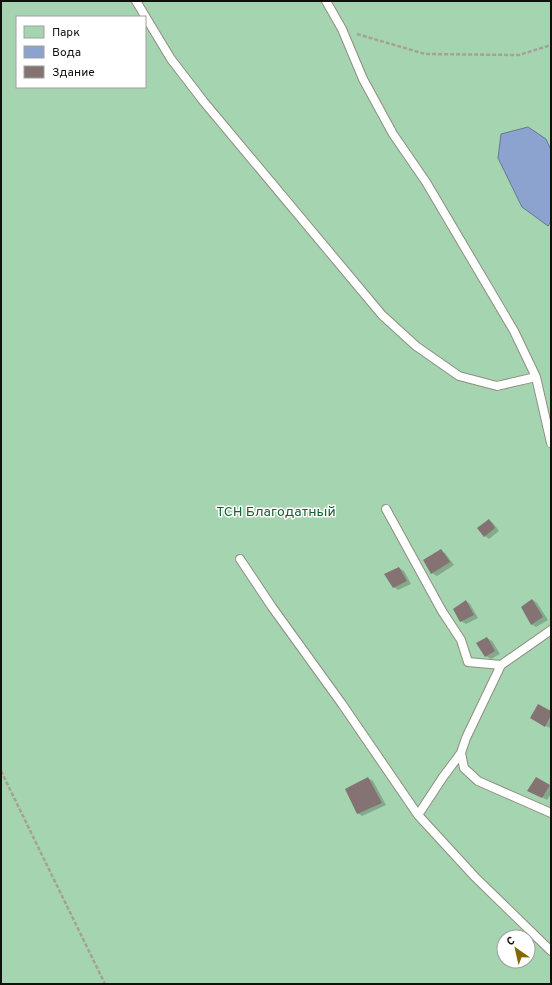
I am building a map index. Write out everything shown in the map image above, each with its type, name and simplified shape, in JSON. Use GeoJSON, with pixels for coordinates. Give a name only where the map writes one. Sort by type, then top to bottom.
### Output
{"type":"FeatureCollection","features":[{"type":"Feature","properties":{"kind":"lane"},"geometry":{"type":"LineString","coordinates":[[136,1],[145,16]]}},
{"type":"Feature","properties":{"kind":"lane"},"geometry":{"type":"LineString","coordinates":[[326,1],[342,29],[363,79],[393,134],[426,182],[510,324],[536,377],[551,443]]}},
{"type":"Feature","properties":{"kind":"lane"},"geometry":{"type":"LineString","coordinates":[[146,18],[171,60],[382,315],[416,346],[459,376],[497,386],[536,377]]}},
{"type":"Feature","properties":{"kind":"lane"},"geometry":{"type":"LineString","coordinates":[[386,509],[442,611],[461,640],[468,662],[501,665]]}},
{"type":"Feature","properties":{"kind":"lane"},"geometry":{"type":"LineString","coordinates":[[240,559],[418,815],[475,877],[551,951]]}},
{"type":"Feature","properties":{"kind":"lane"},"geometry":{"type":"LineString","coordinates":[[418,815],[461,753],[466,738],[501,665],[551,630]]}},
{"type":"Feature","properties":{"kind":"lane"},"geometry":{"type":"LineString","coordinates":[[461,753],[464,768],[478,781],[551,813]]}},
{"type":"Feature","properties":{"kind":"path"},"geometry":{"type":"LineString","coordinates":[[342,29],[426,54],[519,55],[551,44]]}},
{"type":"Feature","properties":{"kind":"path"},"geometry":{"type":"LineString","coordinates":[[1,772],[105,984]]}},
{"type":"Feature","properties":{"kind":"green space","name":"ТСН Благодатный"},"geometry":{"type":"Polygon","coordinates":[[[1,1],[551,1],[551,984],[1,984],[1,1]]]}},
{"type":"Feature","properties":{"kind":"water"},"geometry":{"type":"Polygon","coordinates":[[[528,127],[546,139],[551,150],[551,221],[548,226],[522,207],[498,158],[501,134],[528,127]]]}},
{"type":"Feature","properties":{"kind":"building"},"geometry":{"type":"Polygon","coordinates":[[[489,519],[495,528],[484,537],[477,528],[489,519]]]}},
{"type":"Feature","properties":{"kind":"building"},"geometry":{"type":"Polygon","coordinates":[[[441,549],[450,562],[431,574],[423,560],[441,549]]]}},
{"type":"Feature","properties":{"kind":"building"},"geometry":{"type":"Polygon","coordinates":[[[399,567],[407,581],[393,588],[384,574],[399,567]]]}},
{"type":"Feature","properties":{"kind":"building"},"geometry":{"type":"Polygon","coordinates":[[[532,599],[543,617],[531,625],[521,607],[532,599]]]}},
{"type":"Feature","properties":{"kind":"building"},"geometry":{"type":"Polygon","coordinates":[[[466,600],[474,615],[460,622],[453,609],[466,600]]]}},
{"type":"Feature","properties":{"kind":"building"},"geometry":{"type":"Polygon","coordinates":[[[487,637],[495,651],[485,657],[476,643],[487,637]]]}},
{"type":"Feature","properties":{"kind":"building"},"geometry":{"type":"Polygon","coordinates":[[[538,704],[551,711],[551,715],[545,727],[530,718],[538,704]]]}},
{"type":"Feature","properties":{"kind":"building"},"geometry":{"type":"Polygon","coordinates":[[[368,777],[382,803],[357,814],[345,789],[368,777]]]}},
{"type":"Feature","properties":{"kind":"building"},"geometry":{"type":"Polygon","coordinates":[[[536,777],[550,785],[542,798],[527,791],[536,777]]]}}]}
